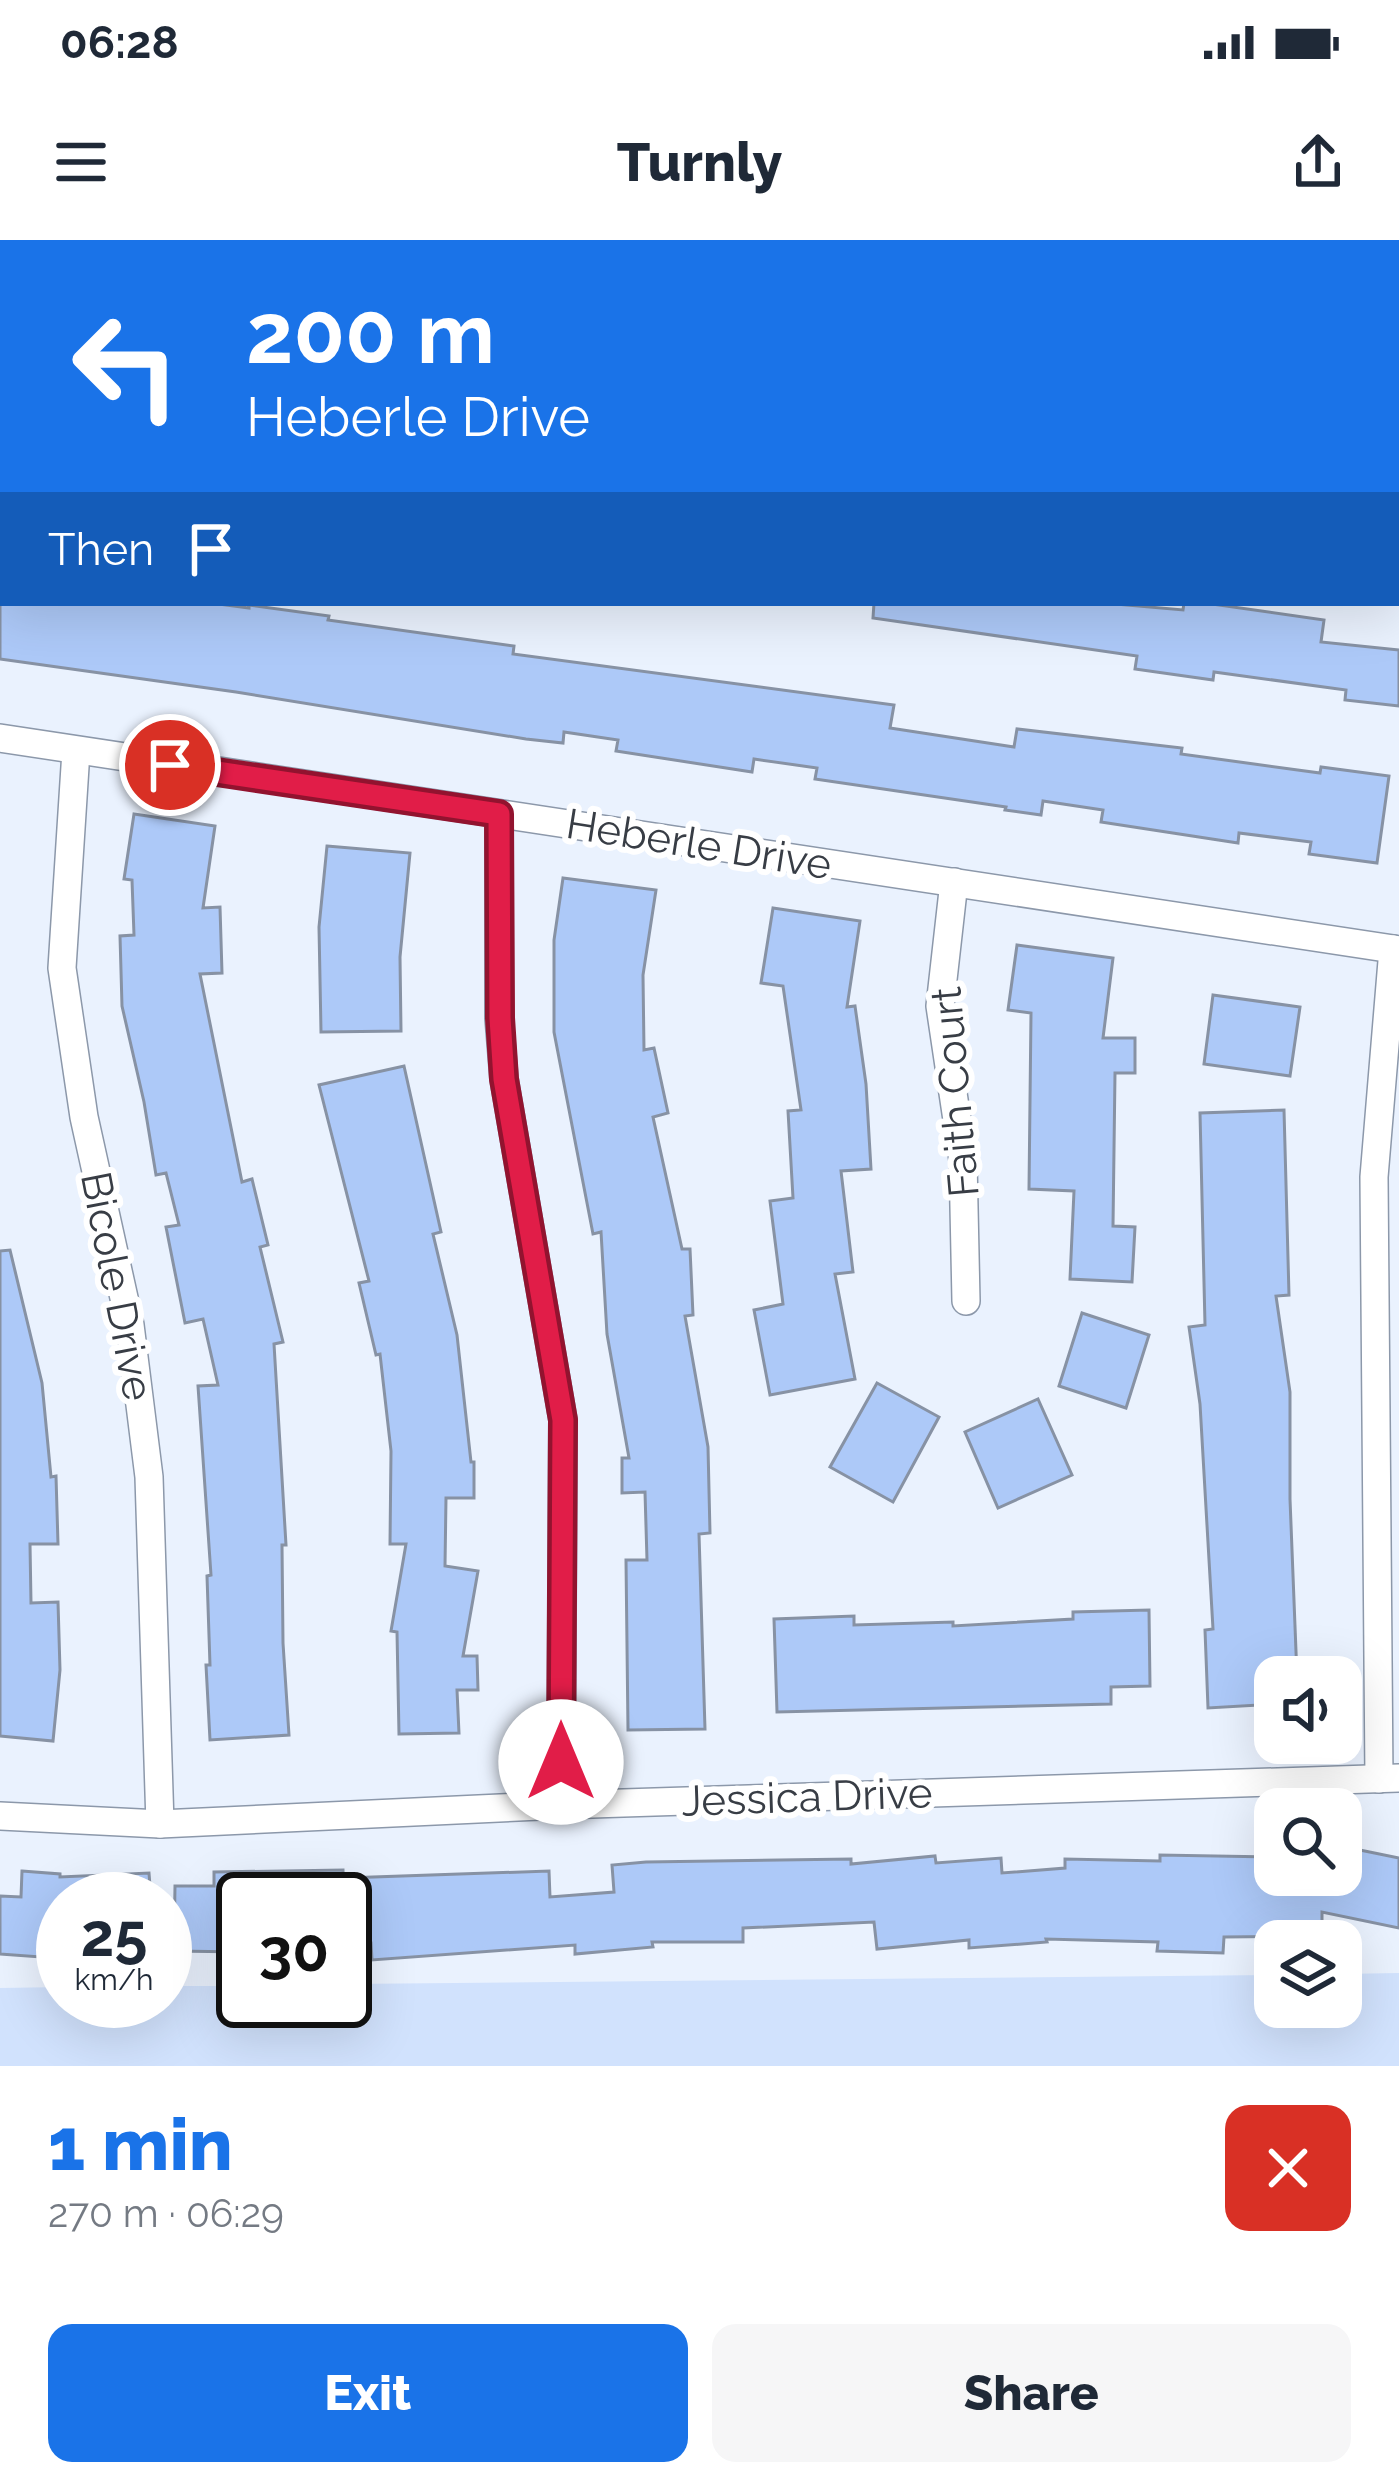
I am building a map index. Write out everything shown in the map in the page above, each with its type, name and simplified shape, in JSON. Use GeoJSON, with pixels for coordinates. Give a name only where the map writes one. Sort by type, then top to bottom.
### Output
{"type":"FeatureCollection","features":[{"type":"Feature","properties":{"kind":"street","name":"Heberle Drive"},"geometry":{"type":"LineString","coordinates":[[0,738],[1396,949]]}},
{"type":"Feature","properties":{"kind":"street","name":"Bicole Drive"},"geometry":{"type":"LineString","coordinates":[[76,751],[62,968],[84,1117],[130,1325],[146,1455],[160,1824]]}},
{"type":"Feature","properties":{"kind":"street"},"geometry":{"type":"LineString","coordinates":[[499,814],[504,1079],[563,1420],[561,1804]]}},
{"type":"Feature","properties":{"kind":"street","name":"Faith Court"},"geometry":{"type":"LineString","coordinates":[[954,882],[940,1006],[963,1160],[966,1301]]}},
{"type":"Feature","properties":{"kind":"street"},"geometry":{"type":"LineString","coordinates":[[1389,1778],[1374,1177],[1396,949]]}},
{"type":"Feature","properties":{"kind":"street","name":"Jessica Drive"},"geometry":{"type":"LineString","coordinates":[[0,1816],[160,1824],[561,1804],[1389,1778]]}},
{"type":"Feature","properties":{"kind":"shaded area"},"geometry":{"type":"Polygon","coordinates":[[[1399,1973],[1399,2066],[0,2066],[0,1988],[36,1987],[36,2028],[192,2028],[192,1986],[216,1986],[216,2028],[372,2028],[372,1984],[1254,1975],[1254,2028],[1362,2028],[1362,1974],[1399,1973]]]}},
{"type":"Feature","properties":{"kind":"building"},"geometry":{"type":"Polygon","coordinates":[[[0,606],[256,606],[514,646],[513,654],[894,705],[890,728],[1014,747],[1017,729],[1182,748],[1181,754],[1320,773],[1321,767],[1389,776],[1377,863],[1309,854],[1311,842],[1239,833],[1238,843],[1101,822],[1103,810],[1043,801],[1041,815],[815,779],[817,768],[754,759],[752,772],[616,751],[618,740],[564,732],[563,743],[526,739],[0,659],[0,606]]]}},
{"type":"Feature","properties":{"kind":"building"},"geometry":{"type":"Polygon","coordinates":[[[874,606],[1183,610],[1184,606],[1226,606],[1324,620],[1321,642],[1399,650],[1399,706],[1345,700],[1346,690],[1214,672],[1213,680],[1135,669],[1137,656],[873,618],[874,606]]]}},
{"type":"Feature","properties":{"kind":"building"},"geometry":{"type":"Polygon","coordinates":[[[134,814],[215,826],[203,908],[220,907],[222,973],[200,974],[242,1182],[252,1179],[268,1245],[260,1247],[283,1342],[274,1344],[286,1545],[282,1545],[283,1643],[289,1735],[210,1740],[206,1665],[210,1665],[207,1576],[211,1575],[198,1386],[218,1385],[203,1319],[185,1323],[166,1227],[179,1225],[166,1173],[156,1175],[122,1006],[120,936],[134,935],[132,880],[124,879],[134,814]]]}},
{"type":"Feature","properties":{"kind":"building"},"geometry":{"type":"Polygon","coordinates":[[[327,846],[410,853],[400,957],[401,1031],[321,1032],[319,927],[327,846]]]}},
{"type":"Feature","properties":{"kind":"building"},"geometry":{"type":"Polygon","coordinates":[[[563,878],[656,890],[643,975],[644,1050],[654,1048],[668,1113],[653,1117],[682,1249],[690,1249],[693,1315],[685,1316],[708,1447],[710,1533],[699,1534],[705,1729],[628,1730],[626,1560],[647,1560],[645,1492],[622,1493],[622,1458],[629,1458],[607,1334],[601,1232],[593,1234],[554,1032],[554,940],[563,878]]]}},
{"type":"Feature","properties":{"kind":"building"},"geometry":{"type":"Polygon","coordinates":[[[773,908],[860,921],[847,1007],[855,1006],[871,1169],[841,1171],[853,1272],[835,1274],[855,1379],[770,1395],[754,1310],[783,1304],[770,1201],[793,1198],[788,1111],[801,1110],[783,986],[761,983],[773,908]]]}},
{"type":"Feature","properties":{"kind":"building"},"geometry":{"type":"Polygon","coordinates":[[[1017,945],[1113,958],[1103,1038],[1135,1038],[1135,1073],[1115,1073],[1113,1226],[1135,1227],[1132,1282],[1070,1279],[1074,1191],[1029,1189],[1031,1013],[1008,1010],[1017,945]]]}},
{"type":"Feature","properties":{"kind":"building"},"geometry":{"type":"Polygon","coordinates":[[[1213,995],[1300,1007],[1290,1076],[1204,1064],[1213,995]]]}},
{"type":"Feature","properties":{"kind":"building"},"geometry":{"type":"Polygon","coordinates":[[[404,1066],[441,1232],[433,1234],[457,1335],[474,1462],[474,1498],[446,1498],[445,1566],[478,1571],[463,1656],[477,1656],[478,1690],[457,1690],[459,1733],[399,1734],[397,1632],[391,1631],[406,1544],[390,1544],[391,1451],[380,1354],[376,1355],[359,1283],[369,1281],[319,1085],[404,1066]]]}},
{"type":"Feature","properties":{"kind":"building"},"geometry":{"type":"Polygon","coordinates":[[[1284,1110],[1289,1295],[1276,1296],[1290,1392],[1296,1656],[1254,1656],[1254,1705],[1208,1708],[1205,1630],[1213,1629],[1200,1404],[1189,1327],[1205,1325],[1200,1113],[1284,1110]]]}},
{"type":"Feature","properties":{"kind":"building"},"geometry":{"type":"Polygon","coordinates":[[[10,1250],[42,1383],[51,1477],[56,1476],[58,1544],[30,1544],[31,1603],[58,1602],[60,1670],[53,1741],[0,1736],[0,1251],[10,1250]]]}},
{"type":"Feature","properties":{"kind":"building"},"geometry":{"type":"Polygon","coordinates":[[[1082,1313],[1149,1335],[1126,1408],[1059,1386],[1082,1313]]]}},
{"type":"Feature","properties":{"kind":"building"},"geometry":{"type":"Polygon","coordinates":[[[877,1383],[939,1417],[893,1502],[830,1467],[877,1383]]]}},
{"type":"Feature","properties":{"kind":"building"},"geometry":{"type":"Polygon","coordinates":[[[1038,1399],[1072,1475],[998,1508],[965,1432],[1038,1399]]]}},
{"type":"Feature","properties":{"kind":"building"},"geometry":{"type":"Polygon","coordinates":[[[1149,1610],[1150,1686],[1111,1687],[1111,1704],[777,1712],[774,1619],[854,1616],[854,1625],[953,1622],[953,1626],[1073,1619],[1073,1612],[1149,1610]]]}},
{"type":"Feature","properties":{"kind":"building"},"geometry":{"type":"Polygon","coordinates":[[[1362,1850],[1399,1858],[1399,1928],[1322,1912],[1322,1920],[1254,1920],[1254,1937],[1224,1937],[1223,1953],[1157,1951],[1158,1942],[1046,1939],[969,1948],[969,1940],[877,1949],[874,1922],[743,1928],[743,1942],[652,1942],[653,1947],[575,1954],[575,1945],[372,1960],[372,1877],[549,1871],[550,1897],[614,1892],[612,1865],[646,1862],[851,1859],[851,1864],[935,1856],[936,1863],[1001,1858],[1002,1873],[1065,1868],[1065,1859],[1160,1861],[1160,1855],[1254,1857],[1254,1896],[1362,1896],[1362,1850]]]}},
{"type":"Feature","properties":{"kind":"building"},"geometry":{"type":"Polygon","coordinates":[[[343,1870],[343,1872],[216,1872],[216,1952],[192,1951],[192,1886],[214,1886],[214,1872],[343,1870]]]}},
{"type":"Feature","properties":{"kind":"building"},"geometry":{"type":"Polygon","coordinates":[[[22,1871],[36,1872],[36,1957],[0,1954],[0,1896],[21,1897],[22,1871]]]}},
{"type":"Feature","properties":{"kind":"route"},"geometry":{"type":"LineString","coordinates":[[170,765],[499,814],[504,1079],[563,1420],[561,1762]]}}]}
